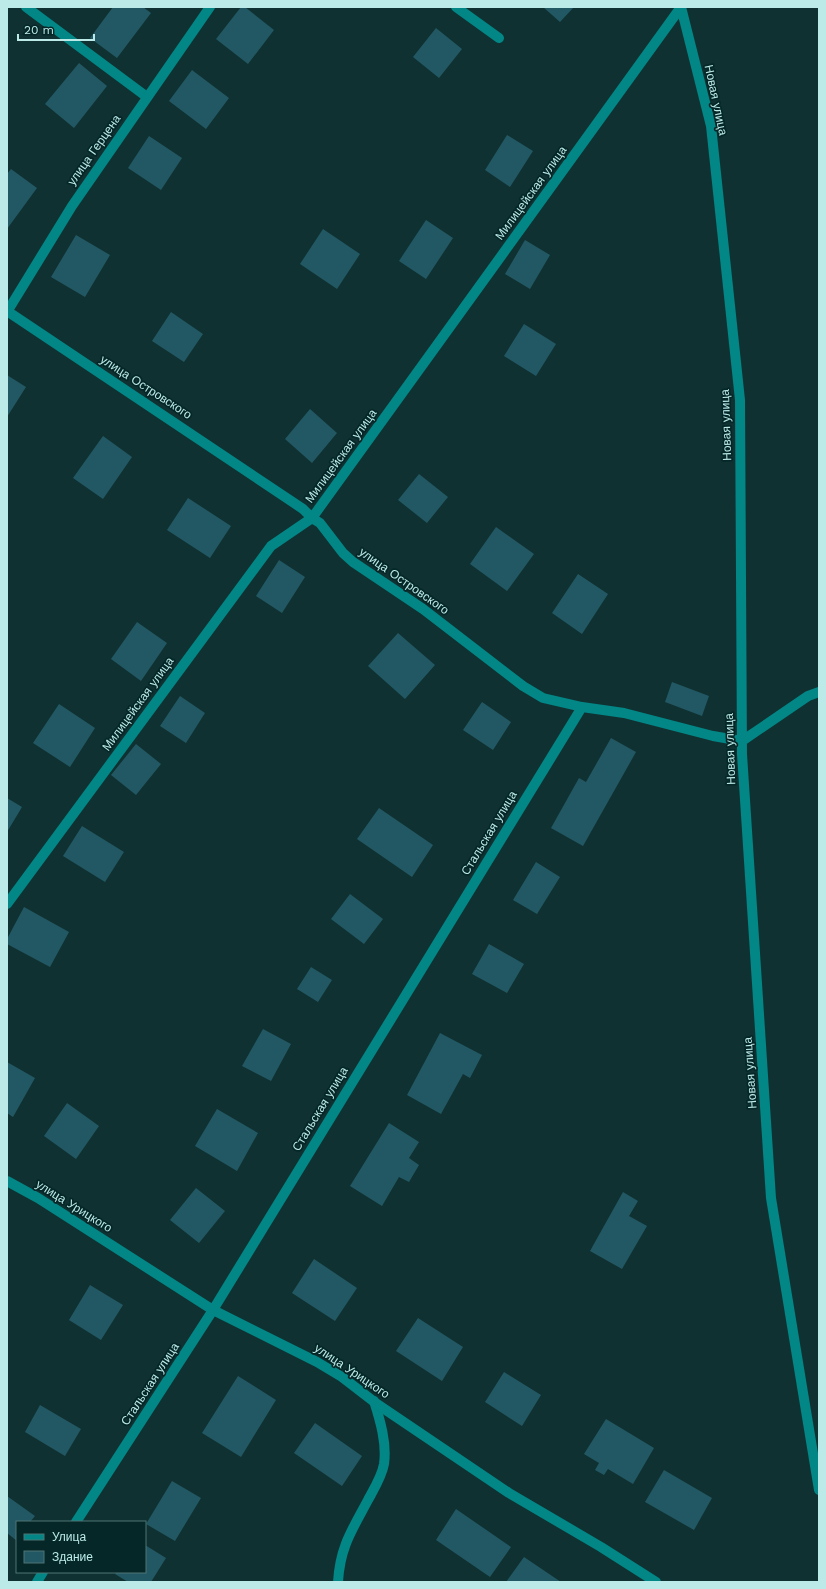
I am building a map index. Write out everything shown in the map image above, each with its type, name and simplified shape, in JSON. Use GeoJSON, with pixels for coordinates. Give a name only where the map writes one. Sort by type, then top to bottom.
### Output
{"type":"FeatureCollection","features":[{"type":"Feature","properties":{"kind":"street"},"geometry":{"type":"LineString","coordinates":[[26,7],[147,96]]}},
{"type":"Feature","properties":{"kind":"street","name":"улица Герцена"},"geometry":{"type":"LineString","coordinates":[[7,312],[72,206],[210,7]]}},
{"type":"Feature","properties":{"kind":"street"},"geometry":{"type":"LineString","coordinates":[[456,7],[499,38]]}},
{"type":"Feature","properties":{"kind":"street","name":"Милицейская улица"},"geometry":{"type":"LineString","coordinates":[[7,904],[270,546],[312,518],[681,7]]}},
{"type":"Feature","properties":{"kind":"street","name":"Новая улица"},"geometry":{"type":"LineString","coordinates":[[681,7],[711,126],[740,400],[742,741],[771,1198],[819,1490]]}},
{"type":"Feature","properties":{"kind":"street","name":"улица Островского"},"geometry":{"type":"LineString","coordinates":[[7,312],[220,452],[303,509],[312,518],[320,523],[343,553],[354,562],[422,609],[523,686],[543,698],[582,707],[624,713],[712,736],[742,741]]}},
{"type":"Feature","properties":{"kind":"street"},"geometry":{"type":"LineString","coordinates":[[742,741],[808,696],[819,692]]}},
{"type":"Feature","properties":{"kind":"street","name":"Стальская улица"},"geometry":{"type":"LineString","coordinates":[[77,1521],[213,1310],[582,707]]}},
{"type":"Feature","properties":{"kind":"street","name":"улица Урицкого"},"geometry":{"type":"LineString","coordinates":[[7,1181],[38,1198],[213,1310],[317,1362],[342,1377],[374,1401],[509,1493],[601,1546],[656,1582]]}},
{"type":"Feature","properties":{"kind":"street"},"geometry":{"type":"LineString","coordinates":[[338,1582],[342,1550],[376,1486],[384,1465],[384,1448],[379,1418],[374,1401]]}},
{"type":"Feature","properties":{"kind":"street"},"geometry":{"type":"LineString","coordinates":[[37,1582],[42,1573]]}},
{"type":"Feature","properties":{"kind":"building"},"geometry":{"type":"Polygon","coordinates":[[[113,7],[143,7],[151,13],[117,58],[90,38],[113,7]]]}},
{"type":"Feature","properties":{"kind":"building"},"geometry":{"type":"Polygon","coordinates":[[[241,7],[245,7],[274,30],[248,64],[216,39],[241,7]]]}},
{"type":"Feature","properties":{"kind":"building"},"geometry":{"type":"Polygon","coordinates":[[[543,7],[574,7],[560,22],[543,7]]]}},
{"type":"Feature","properties":{"kind":"building"},"geometry":{"type":"Polygon","coordinates":[[[436,28],[462,49],[439,78],[413,57],[436,28]]]}},
{"type":"Feature","properties":{"kind":"building"},"geometry":{"type":"Polygon","coordinates":[[[79,63],[107,86],[74,128],[45,104],[79,63]]]}},
{"type":"Feature","properties":{"kind":"building"},"geometry":{"type":"Polygon","coordinates":[[[192,70],[229,98],[206,129],[169,101],[192,70]]]}},
{"type":"Feature","properties":{"kind":"building"},"geometry":{"type":"Polygon","coordinates":[[[507,135],[533,151],[510,187],[485,170],[507,135]]]}},
{"type":"Feature","properties":{"kind":"building"},"geometry":{"type":"Polygon","coordinates":[[[149,136],[182,158],[161,190],[128,168],[149,136]]]}},
{"type":"Feature","properties":{"kind":"building"},"geometry":{"type":"Polygon","coordinates":[[[11,169],[37,188],[7,229],[7,174],[11,169]]]}},
{"type":"Feature","properties":{"kind":"building"},"geometry":{"type":"Polygon","coordinates":[[[426,220],[453,238],[426,279],[399,261],[426,220]]]}},
{"type":"Feature","properties":{"kind":"building"},"geometry":{"type":"Polygon","coordinates":[[[323,229],[360,254],[337,289],[300,264],[323,229]]]}},
{"type":"Feature","properties":{"kind":"building"},"geometry":{"type":"Polygon","coordinates":[[[76,235],[110,255],[85,297],[51,277],[76,235]]]}},
{"type":"Feature","properties":{"kind":"building"},"geometry":{"type":"Polygon","coordinates":[[[525,240],[550,255],[530,289],[505,274],[525,240]]]}},
{"type":"Feature","properties":{"kind":"building"},"geometry":{"type":"Polygon","coordinates":[[[171,312],[203,334],[184,362],[152,341],[171,312]]]}},
{"type":"Feature","properties":{"kind":"building"},"geometry":{"type":"Polygon","coordinates":[[[524,324],[556,344],[536,376],[504,356],[524,324]]]}},
{"type":"Feature","properties":{"kind":"building"},"geometry":{"type":"Polygon","coordinates":[[[7,375],[26,387],[7,417],[7,375]]]}},
{"type":"Feature","properties":{"kind":"building"},"geometry":{"type":"Polygon","coordinates":[[[310,409],[337,433],[312,463],[285,439],[310,409]]]}},
{"type":"Feature","properties":{"kind":"building"},"geometry":{"type":"Polygon","coordinates":[[[103,436],[132,457],[103,499],[73,478],[103,436]]]}},
{"type":"Feature","properties":{"kind":"building"},"geometry":{"type":"Polygon","coordinates":[[[419,474],[448,497],[427,523],[398,500],[419,474]]]}},
{"type":"Feature","properties":{"kind":"building"},"geometry":{"type":"Polygon","coordinates":[[[188,498],[231,526],[210,558],[167,530],[188,498]]]}},
{"type":"Feature","properties":{"kind":"building"},"geometry":{"type":"Polygon","coordinates":[[[496,527],[534,554],[507,591],[470,564],[496,527]]]}},
{"type":"Feature","properties":{"kind":"building"},"geometry":{"type":"Polygon","coordinates":[[[279,560],[305,577],[282,613],[256,596],[279,560]]]}},
{"type":"Feature","properties":{"kind":"building"},"geometry":{"type":"Polygon","coordinates":[[[578,574],[608,594],[582,634],[552,613],[578,574]]]}},
{"type":"Feature","properties":{"kind":"building"},"geometry":{"type":"Polygon","coordinates":[[[137,622],[167,643],[141,681],[111,659],[137,622]]]}},
{"type":"Feature","properties":{"kind":"building"},"geometry":{"type":"Polygon","coordinates":[[[398,633],[435,665],[405,699],[368,666],[398,633]]]}},
{"type":"Feature","properties":{"kind":"building"},"geometry":{"type":"Polygon","coordinates":[[[672,682],[709,696],[702,716],[665,702],[672,682]]]}},
{"type":"Feature","properties":{"kind":"building"},"geometry":{"type":"Polygon","coordinates":[[[180,696],[205,713],[186,743],[160,726],[180,696]]]}},
{"type":"Feature","properties":{"kind":"building"},"geometry":{"type":"Polygon","coordinates":[[[482,702],[511,722],[493,750],[463,730],[482,702]]]}},
{"type":"Feature","properties":{"kind":"building"},"geometry":{"type":"Polygon","coordinates":[[[59,704],[95,728],[70,767],[33,743],[59,704]]]}},
{"type":"Feature","properties":{"kind":"building"},"geometry":{"type":"Polygon","coordinates":[[[611,738],[636,752],[583,846],[551,828],[579,778],[586,782],[611,738]]]}},
{"type":"Feature","properties":{"kind":"building"},"geometry":{"type":"Polygon","coordinates":[[[136,744],[161,764],[136,795],[111,775],[136,744]]]}},
{"type":"Feature","properties":{"kind":"building"},"geometry":{"type":"Polygon","coordinates":[[[7,798],[22,807],[7,832],[7,798]]]}},
{"type":"Feature","properties":{"kind":"building"},"geometry":{"type":"Polygon","coordinates":[[[379,808],[433,845],[412,877],[357,839],[379,808]]]}},
{"type":"Feature","properties":{"kind":"building"},"geometry":{"type":"Polygon","coordinates":[[[82,826],[124,852],[105,882],[63,856],[82,826]]]}},
{"type":"Feature","properties":{"kind":"building"},"geometry":{"type":"Polygon","coordinates":[[[536,862],[560,877],[537,914],[513,900],[536,862]]]}},
{"type":"Feature","properties":{"kind":"building"},"geometry":{"type":"Polygon","coordinates":[[[350,894],[383,919],[364,944],[331,919],[350,894]]]}},
{"type":"Feature","properties":{"kind":"building"},"geometry":{"type":"Polygon","coordinates":[[[24,907],[69,932],[50,967],[7,944],[7,939],[24,907]]]}},
{"type":"Feature","properties":{"kind":"building"},"geometry":{"type":"Polygon","coordinates":[[[489,944],[524,964],[507,993],[472,974],[489,944]]]}},
{"type":"Feature","properties":{"kind":"building"},"geometry":{"type":"Polygon","coordinates":[[[311,967],[332,980],[318,1002],[297,989],[311,967]]]}},
{"type":"Feature","properties":{"kind":"building"},"geometry":{"type":"Polygon","coordinates":[[[263,1029],[291,1044],[271,1081],[242,1066],[263,1029]]]}},
{"type":"Feature","properties":{"kind":"building"},"geometry":{"type":"Polygon","coordinates":[[[440,1033],[482,1055],[470,1078],[463,1074],[441,1114],[407,1095],[440,1033]]]}},
{"type":"Feature","properties":{"kind":"building"},"geometry":{"type":"Polygon","coordinates":[[[7,1062],[35,1078],[13,1117],[7,1113],[7,1062]]]}},
{"type":"Feature","properties":{"kind":"building"},"geometry":{"type":"Polygon","coordinates":[[[67,1103],[99,1126],[76,1159],[44,1136],[67,1103]]]}},
{"type":"Feature","properties":{"kind":"building"},"geometry":{"type":"Polygon","coordinates":[[[217,1109],[258,1133],[237,1171],[195,1146],[217,1109]]]}},
{"type":"Feature","properties":{"kind":"building"},"geometry":{"type":"Polygon","coordinates":[[[389,1123],[419,1142],[409,1158],[419,1165],[409,1182],[399,1177],[382,1206],[350,1186],[389,1123]]]}},
{"type":"Feature","properties":{"kind":"building"},"geometry":{"type":"Polygon","coordinates":[[[196,1188],[225,1211],[199,1243],[170,1220],[196,1188]]]}},
{"type":"Feature","properties":{"kind":"building"},"geometry":{"type":"Polygon","coordinates":[[[623,1192],[638,1201],[629,1216],[647,1226],[622,1269],[590,1251],[623,1192]]]}},
{"type":"Feature","properties":{"kind":"building"},"geometry":{"type":"Polygon","coordinates":[[[314,1259],[357,1288],[335,1321],[292,1293],[314,1259]]]}},
{"type":"Feature","properties":{"kind":"building"},"geometry":{"type":"Polygon","coordinates":[[[90,1285],[123,1305],[101,1340],[69,1320],[90,1285]]]}},
{"type":"Feature","properties":{"kind":"building"},"geometry":{"type":"Polygon","coordinates":[[[418,1318],[463,1347],[442,1381],[396,1351],[418,1318]]]}},
{"type":"Feature","properties":{"kind":"building"},"geometry":{"type":"Polygon","coordinates":[[[504,1372],[541,1395],[522,1426],[485,1402],[504,1372]]]}},
{"type":"Feature","properties":{"kind":"building"},"geometry":{"type":"Polygon","coordinates":[[[238,1376],[276,1400],[241,1457],[202,1433],[238,1376]]]}},
{"type":"Feature","properties":{"kind":"building"},"geometry":{"type":"Polygon","coordinates":[[[40,1405],[81,1429],[65,1456],[25,1432],[40,1405]]]}},
{"type":"Feature","properties":{"kind":"building"},"geometry":{"type":"Polygon","coordinates":[[[606,1419],[654,1448],[633,1484],[608,1469],[604,1475],[595,1470],[599,1463],[584,1454],[606,1419]]]}},
{"type":"Feature","properties":{"kind":"building"},"geometry":{"type":"Polygon","coordinates":[[[315,1423],[362,1456],[342,1486],[294,1453],[315,1423]]]}},
{"type":"Feature","properties":{"kind":"building"},"geometry":{"type":"Polygon","coordinates":[[[664,1470],[712,1498],[694,1530],[645,1502],[664,1470]]]}},
{"type":"Feature","properties":{"kind":"building"},"geometry":{"type":"Polygon","coordinates":[[[172,1481],[201,1498],[175,1541],[146,1524],[172,1481]]]}},
{"type":"Feature","properties":{"kind":"building"},"geometry":{"type":"Polygon","coordinates":[[[7,1496],[35,1516],[31,1521],[16,1521],[16,1540],[7,1533],[7,1496]]]}},
{"type":"Feature","properties":{"kind":"building"},"geometry":{"type":"Polygon","coordinates":[[[456,1509],[511,1547],[490,1577],[436,1540],[456,1509]]]}},
{"type":"Feature","properties":{"kind":"building"},"geometry":{"type":"Polygon","coordinates":[[[146,1546],[166,1558],[151,1582],[128,1582],[115,1574],[146,1573],[146,1546]]]}},
{"type":"Feature","properties":{"kind":"building"},"geometry":{"type":"Polygon","coordinates":[[[524,1557],[561,1582],[506,1582],[524,1557]]]}}]}
